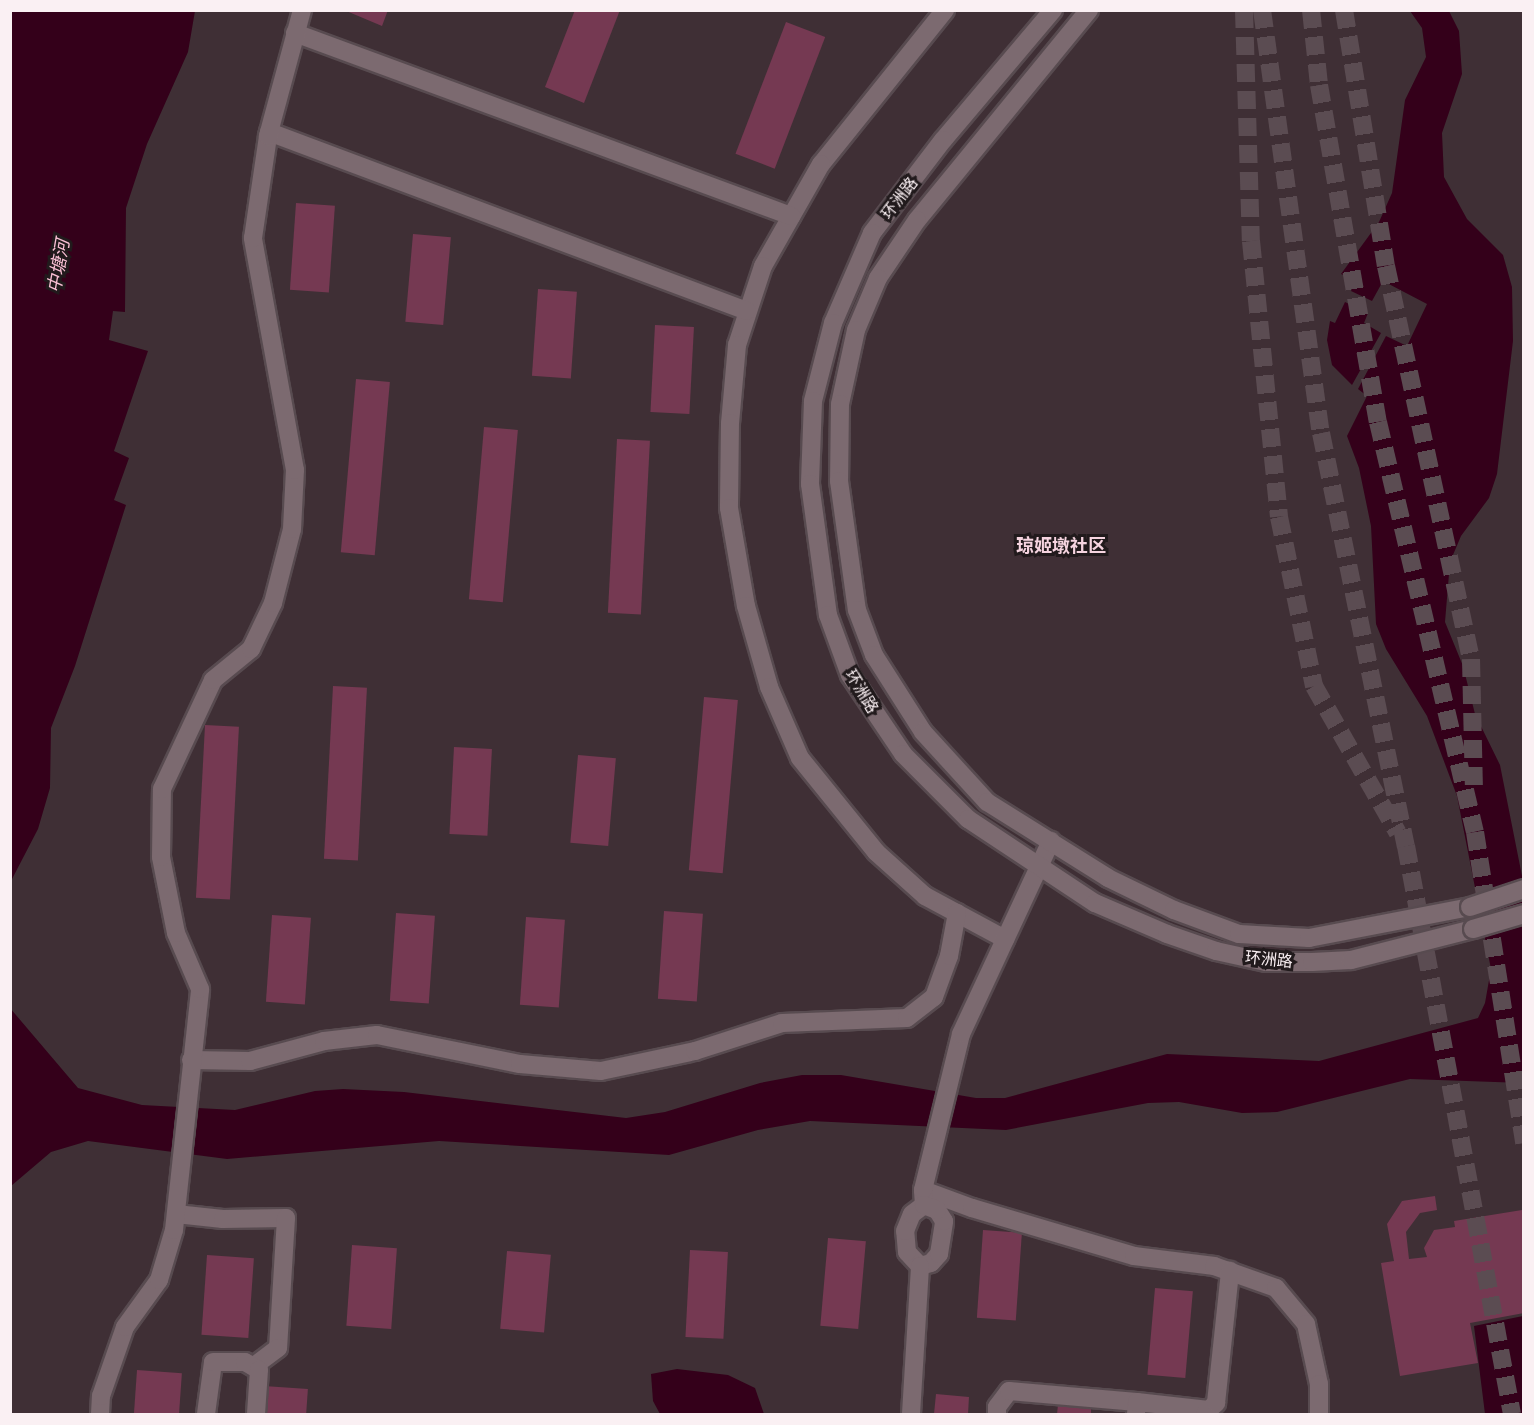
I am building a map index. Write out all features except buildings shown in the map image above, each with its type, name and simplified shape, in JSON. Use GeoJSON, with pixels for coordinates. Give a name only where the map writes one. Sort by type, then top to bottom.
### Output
{"type":"FeatureCollection","features":[{"type":"Feature","properties":{"kind":"street"},"geometry":{"type":"LineString","coordinates":[[100,1414],[101,1396],[125,1327],[159,1280],[176,1214],[200,988],[176,933],[161,857],[162,789],[213,680],[250,649],[273,603],[292,529],[295,470],[253,238],[269,132],[302,10]]}},
{"type":"Feature","properties":{"kind":"street"},"geometry":{"type":"LineString","coordinates":[[945,10],[820,164],[763,266],[737,345],[730,423],[729,508],[746,606],[769,687],[800,759],[852,824],[924,896],[1005,939]]}},
{"type":"Feature","properties":{"kind":"street","name":"环洲路"},"geometry":{"type":"LineString","coordinates":[[1053,10],[936,150],[872,233],[853,268],[833,323],[813,401],[810,484],[828,615],[850,675],[903,754],[968,819],[1038,868],[1095,903],[1167,934],[1216,951],[1266,962],[1351,960],[1524,914]]}},
{"type":"Feature","properties":{"kind":"street","name":"环洲路"},"geometry":{"type":"LineString","coordinates":[[1089,10],[966,156],[894,251],[856,330],[840,404],[839,481],[856,610],[874,654],[923,732],[987,802],[1108,878],[1174,910],[1239,934],[1310,938],[1470,907],[1524,889]]}},
{"type":"Feature","properties":{"kind":"street"},"geometry":{"type":"LineString","coordinates":[[295,33],[791,216]]}},
{"type":"Feature","properties":{"kind":"street"},"geometry":{"type":"LineString","coordinates":[[269,132],[747,311]]}},
{"type":"Feature","properties":{"kind":"street"},"geometry":{"type":"LineString","coordinates":[[911,1414],[920,1266],[907,1252],[905,1231],[912,1214],[924,1198],[936,1132],[961,1034],[1051,841]]}},
{"type":"Feature","properties":{"kind":"street"},"geometry":{"type":"LineString","coordinates":[[191,1060],[250,1061],[324,1041],[377,1035],[519,1064],[601,1071],[694,1051],[782,1023],[907,1018],[934,997],[949,956],[957,913]]}},
{"type":"Feature","properties":{"kind":"street"},"geometry":{"type":"LineString","coordinates":[[920,1266],[931,1263],[939,1254],[944,1221],[937,1210],[924,1198]]}},
{"type":"Feature","properties":{"kind":"street"},"geometry":{"type":"LineString","coordinates":[[924,1198],[1134,1256],[1214,1266],[1276,1288],[1306,1324],[1319,1384],[1319,1414]]}},
{"type":"Feature","properties":{"kind":"street"},"geometry":{"type":"LineString","coordinates":[[176,1214],[286,1218],[278,1348],[253,1367]]}},
{"type":"Feature","properties":{"kind":"street"},"geometry":{"type":"LineString","coordinates":[[997,1414],[998,1407],[1009,1391],[1136,1408],[1207,1412],[1216,1403],[1230,1271]]}},
{"type":"Feature","properties":{"kind":"street"},"geometry":{"type":"LineString","coordinates":[[206,1414],[213,1362],[244,1362],[259,1370],[256,1414]]}},
{"type":"Feature","properties":{"kind":"water","name":"中塘河"},"geometry":{"type":"Polygon","coordinates":[[[11,10],[195,11],[188,52],[147,144],[126,208],[125,312],[113,311],[109,340],[148,351],[114,451],[129,458],[114,500],[126,505],[75,666],[51,728],[50,788],[38,829],[11,881],[11,10]]]}},
{"type":"Feature","properties":{"kind":"water"},"geometry":{"type":"Polygon","coordinates":[[[1410,11],[1449,11],[1459,31],[1462,74],[1442,133],[1444,177],[1467,219],[1503,255],[1512,287],[1513,341],[1497,474],[1489,498],[1461,536],[1450,562],[1445,622],[1463,666],[1475,714],[1500,765],[1523,881],[1523,1083],[1410,1079],[1277,1112],[1242,1113],[1179,1102],[1148,1103],[1006,1130],[810,1121],[758,1130],[669,1155],[439,1141],[227,1159],[88,1141],[51,1152],[11,1186],[10,1008],[78,1088],[142,1105],[235,1110],[315,1091],[343,1089],[404,1092],[626,1118],[665,1112],[760,1083],[802,1075],[841,1075],[976,1098],[1005,1098],[1167,1054],[1319,1061],[1478,1018],[1485,1003],[1491,969],[1457,796],[1427,716],[1386,649],[1376,624],[1371,526],[1359,468],[1347,436],[1367,396],[1358,389],[1386,336],[1407,346],[1427,304],[1383,281],[1372,301],[1351,291],[1356,280],[1341,274],[1379,222],[1392,193],[1405,100],[1426,57],[1422,28],[1410,11]]]}},
{"type":"Feature","properties":{"kind":"water"},"geometry":{"type":"Polygon","coordinates":[[[1345,302],[1368,313],[1364,323],[1381,333],[1352,385],[1332,365],[1327,340],[1330,321],[1335,323],[1345,302]]]}},
{"type":"Feature","properties":{"kind":"water"},"geometry":{"type":"Polygon","coordinates":[[[1523,1316],[1523,1414],[1485,1414],[1474,1326],[1523,1316]]]}},
{"type":"Feature","properties":{"kind":"water"},"geometry":{"type":"Polygon","coordinates":[[[677,1369],[728,1375],[755,1388],[764,1414],[660,1414],[653,1401],[651,1374],[677,1369]]]}},
{"type":"Feature","properties":{"kind":"tunnel"},"geometry":{"type":"LineString","coordinates":[[1244,10],[1251,241],[1279,517],[1314,686],[1398,833]]}},
{"type":"Feature","properties":{"kind":"tunnel"},"geometry":{"type":"LineString","coordinates":[[1262,10],[1321,433],[1406,846],[1512,1414]]}},
{"type":"Feature","properties":{"kind":"tunnel"},"geometry":{"type":"LineString","coordinates":[[1311,10],[1319,85],[1378,422],[1475,832],[1524,1143]]}},
{"type":"Feature","properties":{"kind":"tunnel"},"geometry":{"type":"LineString","coordinates":[[1344,10],[1386,266],[1471,659],[1474,794]]}},
{"type":"Feature","properties":{"kind":"district","name":"琼姬墩社区"},"geometry":{"type":"Point","coordinates":[1061,545]}}]}
